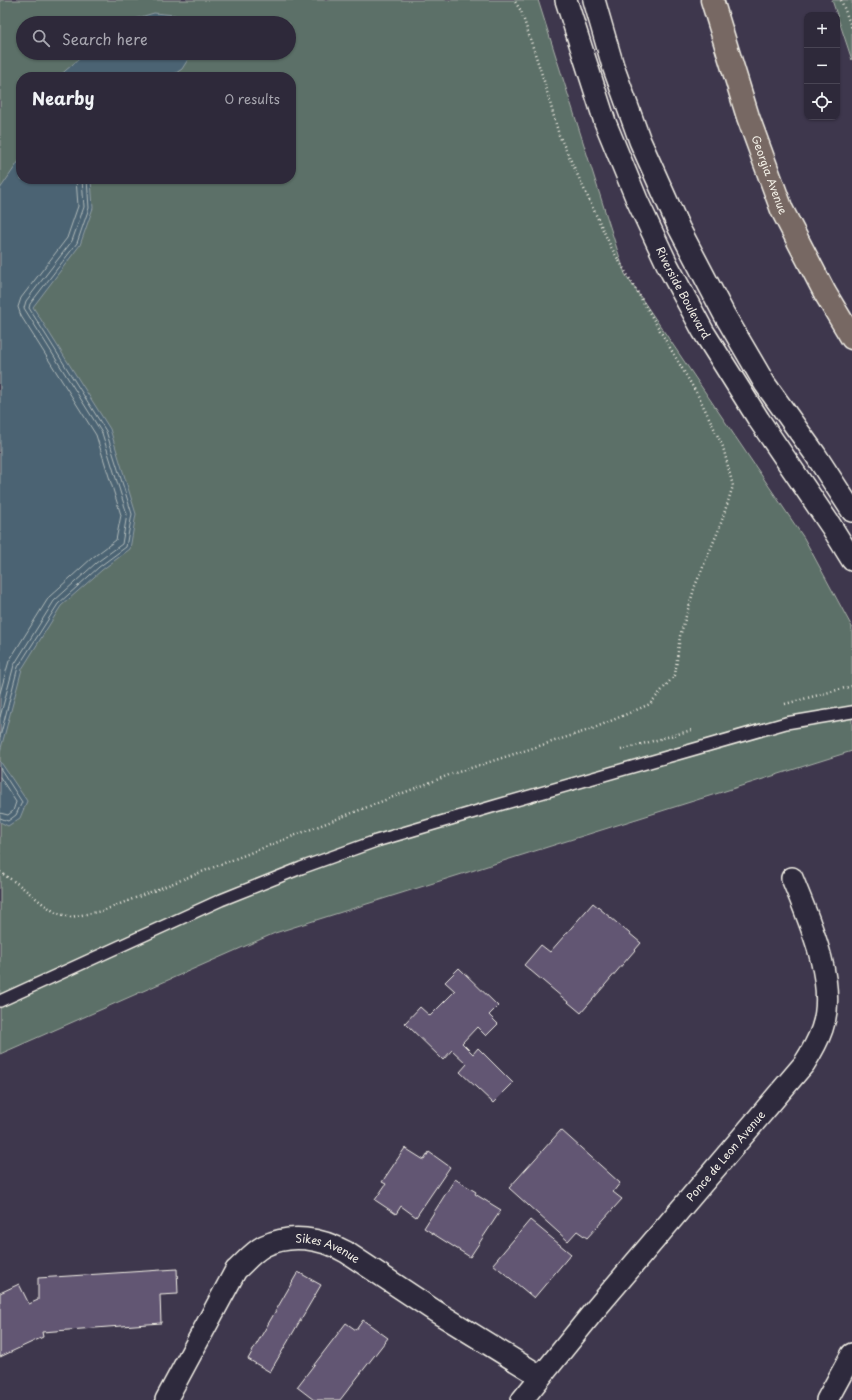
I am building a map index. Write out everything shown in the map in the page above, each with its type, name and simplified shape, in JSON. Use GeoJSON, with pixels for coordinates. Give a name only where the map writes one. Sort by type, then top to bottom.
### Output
{"type":"FeatureCollection","features":[{"type":"Feature","properties":{"kind":"main road","name":"Georgia Avenue"},"geometry":{"type":"LineString","coordinates":[[712,0],[748,117],[782,210],[825,293],[852,338]]}},
{"type":"Feature","properties":{"kind":"street","name":"Riverside Boulevard"},"geometry":{"type":"LineString","coordinates":[[566,0],[573,26],[605,122],[637,200],[668,266],[702,331],[852,560]]}},
{"type":"Feature","properties":{"kind":"street"},"geometry":{"type":"LineString","coordinates":[[594,0],[613,66],[640,141],[679,228],[724,314],[765,384],[815,454],[852,511]]}},
{"type":"Feature","properties":{"kind":"street","name":"Ponce de Leon Avenue"},"geometry":{"type":"LineString","coordinates":[[522,1400],[594,1311],[804,1064],[815,1046],[823,1028],[827,987],[816,943],[792,878]]}},
{"type":"Feature","properties":{"kind":"street","name":"Sikes Avenue"},"geometry":{"type":"LineString","coordinates":[[166,1400],[236,1270],[250,1256],[264,1246],[298,1238],[332,1244],[435,1311],[540,1376]]}},
{"type":"Feature","properties":{"kind":"street"},"geometry":{"type":"LineString","coordinates":[[827,1400],[852,1354]]}},
{"type":"Feature","properties":{"kind":"lane"},"geometry":{"type":"LineString","coordinates":[[0,1001],[221,900],[301,868],[376,842],[495,806],[778,726],[852,712]]}},
{"type":"Feature","properties":{"kind":"path"},"geometry":{"type":"LineString","coordinates":[[0,872],[56,913],[71,917],[102,911],[449,775],[592,729],[650,704],[675,675],[680,636],[695,586],[724,515],[733,486],[724,447],[700,399],[611,247],[559,135],[542,74],[521,11],[514,0]]}},
{"type":"Feature","properties":{"kind":"path"},"geometry":{"type":"LineString","coordinates":[[841,0],[852,29]]}},
{"type":"Feature","properties":{"kind":"green space"},"geometry":{"type":"Polygon","coordinates":[[[0,0],[538,0],[625,274],[804,538],[852,627],[852,751],[275,933],[0,1054],[0,0]]]}},
{"type":"Feature","properties":{"kind":"green space"},"geometry":{"type":"Polygon","coordinates":[[[832,0],[852,0],[852,60],[840,24],[840,12],[836,12],[832,0]]]}},
{"type":"Feature","properties":{"kind":"water"},"geometry":{"type":"Polygon","coordinates":[[[154,13],[177,16],[144,16],[154,13]]]}},
{"type":"Feature","properties":{"kind":"water"},"geometry":{"type":"Polygon","coordinates":[[[78,60],[188,60],[182,69],[178,72],[64,72],[78,60]]]}},
{"type":"Feature","properties":{"kind":"water"},"geometry":{"type":"Polygon","coordinates":[[[16,165],[16,184],[91,184],[93,208],[80,245],[33,307],[110,429],[136,514],[130,549],[102,570],[61,606],[22,669],[0,752],[0,189],[16,165]]]}},
{"type":"Feature","properties":{"kind":"water"},"geometry":{"type":"Polygon","coordinates":[[[0,761],[27,801],[20,818],[8,826],[0,822],[0,761]]]}},
{"type":"Feature","properties":{"kind":"building"},"geometry":{"type":"Polygon","coordinates":[[[593,903],[641,943],[581,1013],[524,965],[541,945],[550,952],[593,903]]]}},
{"type":"Feature","properties":{"kind":"building"},"geometry":{"type":"Polygon","coordinates":[[[459,968],[498,1006],[489,1015],[498,1024],[486,1036],[477,1027],[462,1043],[473,1054],[478,1048],[513,1083],[493,1103],[460,1072],[467,1064],[452,1050],[443,1060],[405,1023],[420,1007],[430,1016],[455,991],[445,982],[459,968]]]}},
{"type":"Feature","properties":{"kind":"building"},"geometry":{"type":"Polygon","coordinates":[[[561,1130],[620,1183],[613,1192],[622,1199],[587,1238],[577,1231],[568,1241],[509,1188],[561,1130]]]}},
{"type":"Feature","properties":{"kind":"building"},"geometry":{"type":"Polygon","coordinates":[[[405,1148],[424,1160],[429,1152],[450,1167],[416,1217],[401,1206],[396,1214],[375,1200],[386,1184],[382,1182],[405,1148]]]}},
{"type":"Feature","properties":{"kind":"building"},"geometry":{"type":"Polygon","coordinates":[[[455,1179],[476,1192],[475,1194],[501,1210],[470,1257],[424,1228],[455,1179]]]}},
{"type":"Feature","properties":{"kind":"building"},"geometry":{"type":"Polygon","coordinates":[[[530,1220],[571,1254],[534,1298],[493,1264],[530,1220]]]}},
{"type":"Feature","properties":{"kind":"building"},"geometry":{"type":"Polygon","coordinates":[[[177,1269],[178,1294],[160,1295],[161,1323],[42,1332],[43,1337],[0,1357],[0,1293],[19,1284],[29,1304],[38,1300],[38,1278],[177,1269]]]}},
{"type":"Feature","properties":{"kind":"building"},"geometry":{"type":"Polygon","coordinates":[[[298,1272],[321,1285],[270,1372],[248,1359],[298,1272]]]}},
{"type":"Feature","properties":{"kind":"building"},"geometry":{"type":"Polygon","coordinates":[[[363,1320],[388,1338],[340,1400],[314,1400],[297,1387],[346,1323],[356,1330],[363,1320]]]}}]}
